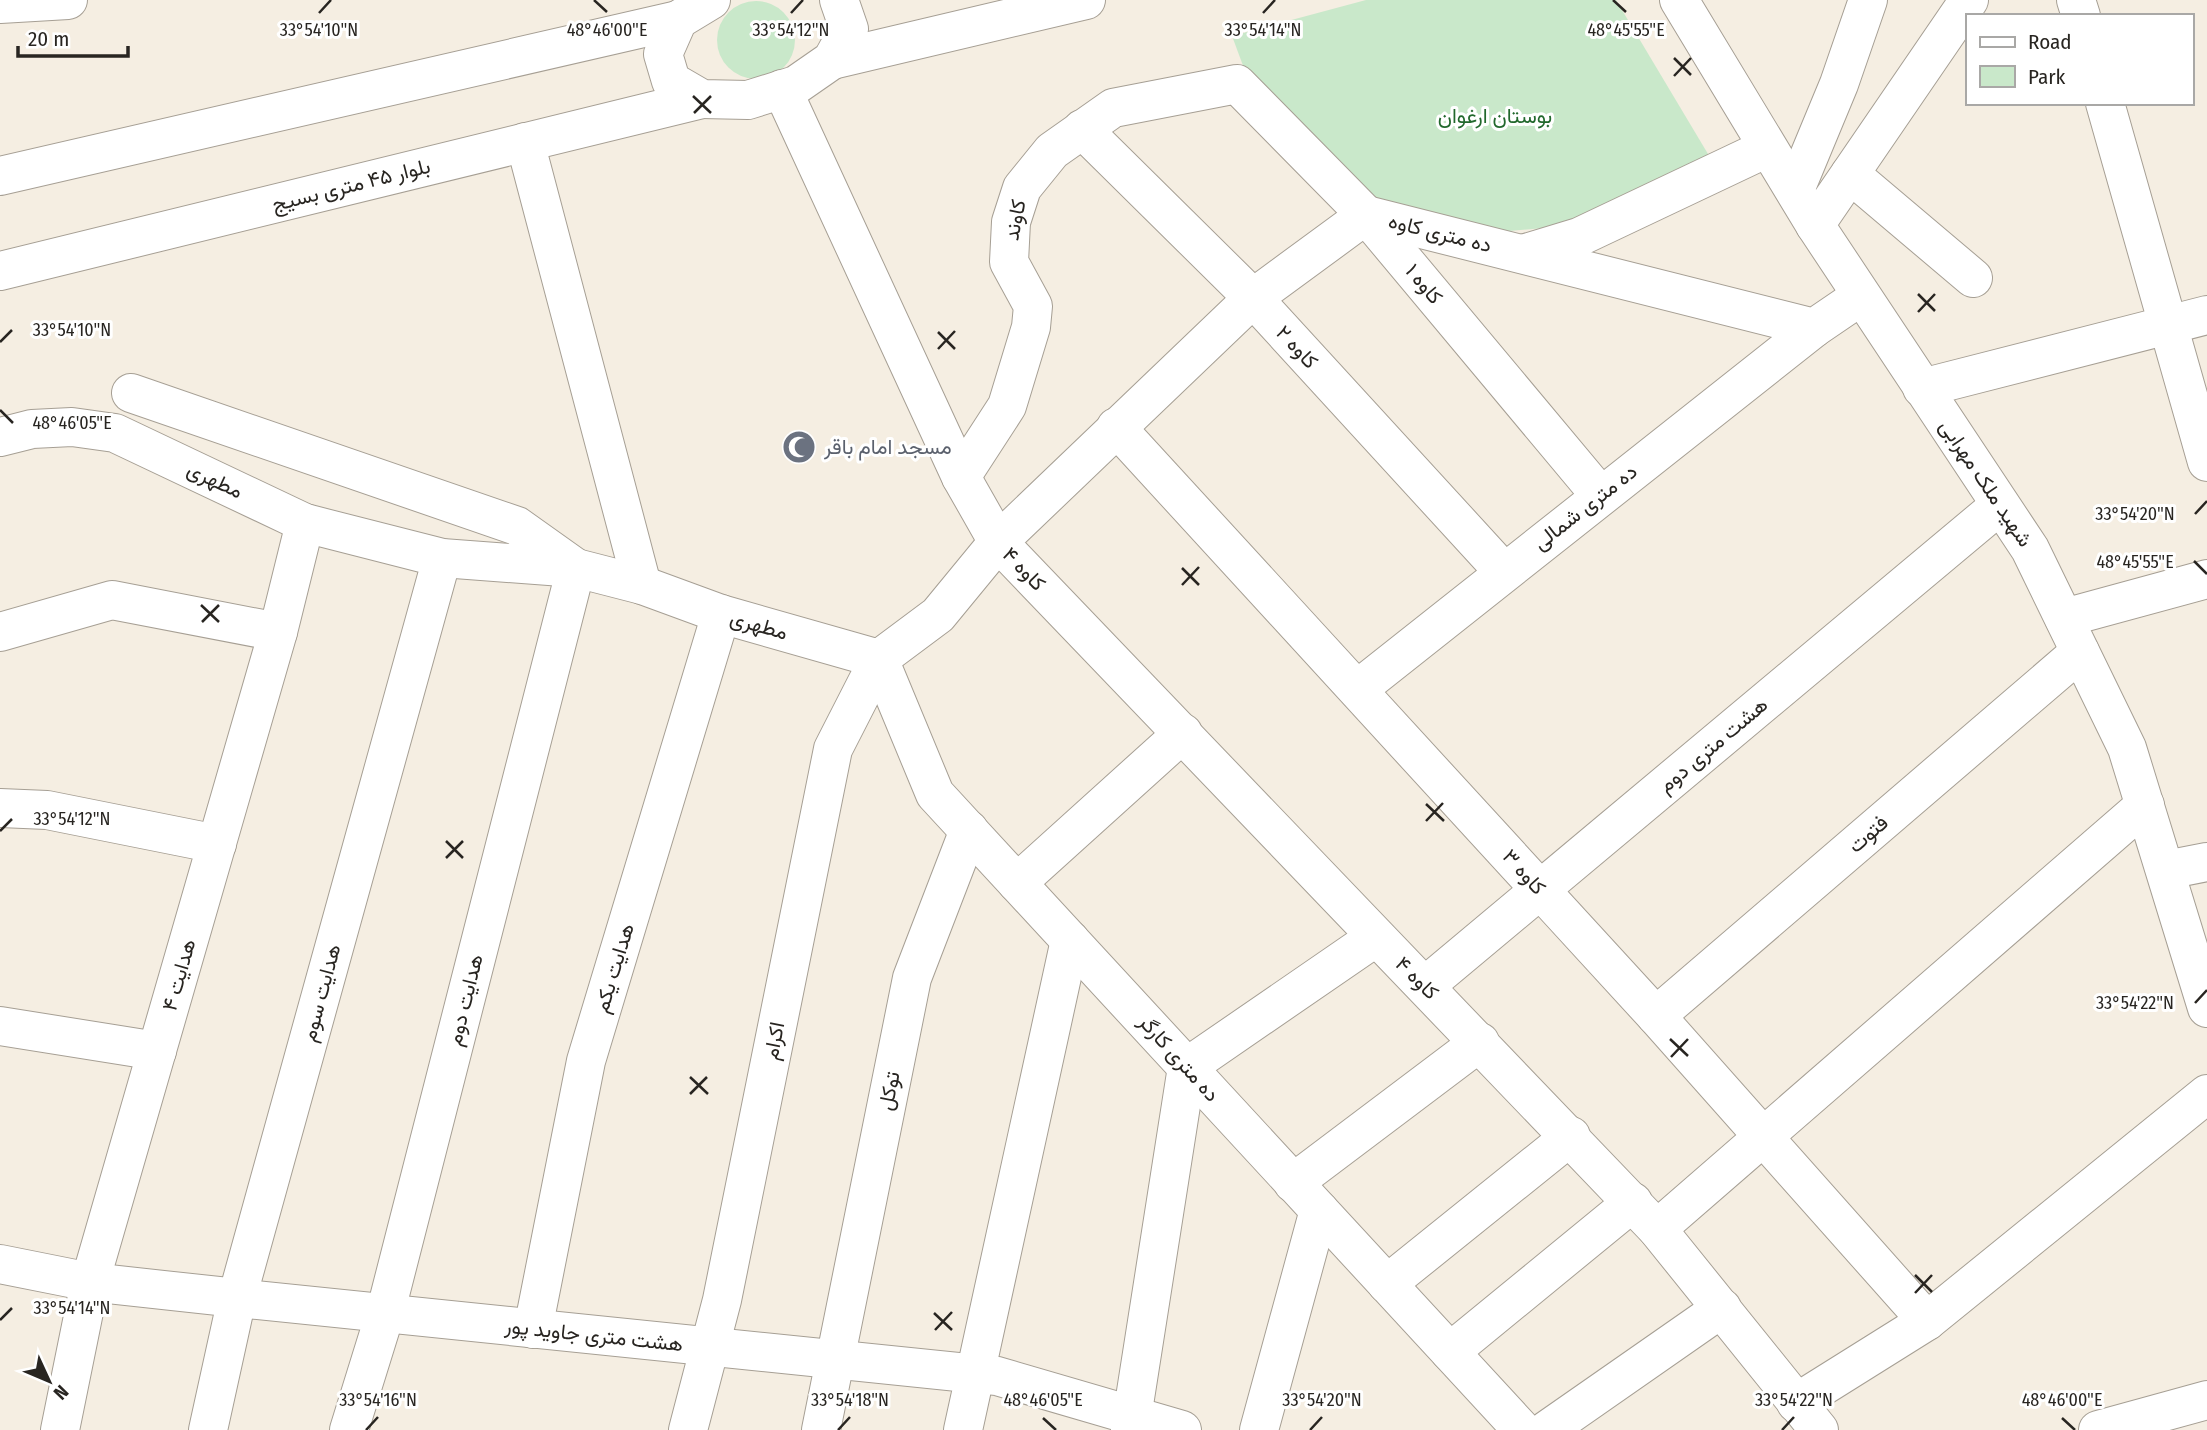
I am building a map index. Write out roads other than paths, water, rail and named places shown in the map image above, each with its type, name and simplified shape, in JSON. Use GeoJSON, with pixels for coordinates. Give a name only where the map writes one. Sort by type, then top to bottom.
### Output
{"type":"FeatureCollection","features":[{"type":"Feature","properties":{"kind":"street"},"geometry":{"type":"LineString","coordinates":[[0,4],[68,0]]}},
{"type":"Feature","properties":{"kind":"street"},"geometry":{"type":"LineString","coordinates":[[0,176],[678,20],[711,0]]}},
{"type":"Feature","properties":{"kind":"street"},"geometry":{"type":"LineString","coordinates":[[832,60],[849,29],[839,0]]}},
{"type":"Feature","properties":{"kind":"street"},"geometry":{"type":"LineString","coordinates":[[678,20],[663,54],[671,81],[702,99],[748,100],[796,85],[832,60],[1086,0]]}},
{"type":"Feature","properties":{"kind":"street","name":"شهید ملک مهرابی"},"geometry":{"type":"LineString","coordinates":[[1679,0],[1815,225],[2030,549],[2127,748],[2207,1008]]}},
{"type":"Feature","properties":{"kind":"street"},"geometry":{"type":"LineString","coordinates":[[1795,190],[1839,84],[1868,0]]}},
{"type":"Feature","properties":{"kind":"street"},"geometry":{"type":"LineString","coordinates":[[1815,225],[1969,0]]}},
{"type":"Feature","properties":{"kind":"street","name":"کاوند"},"geometry":{"type":"LineString","coordinates":[[961,477],[1007,407],[1031,327],[1033,306],[1009,262],[1011,222],[1022,188],[1052,151],[1113,108],[1237,84]]}},
{"type":"Feature","properties":{"kind":"street","name":"کاوه ۱"},"geometry":{"type":"LineString","coordinates":[[1237,84],[1366,215],[1600,495]]}},
{"type":"Feature","properties":{"kind":"street"},"geometry":{"type":"LineString","coordinates":[[782,89],[961,477],[998,542],[938,615],[879,659]]}},
{"type":"Feature","properties":{"kind":"street","name":"بلوار ۴۵ متری بسیج"},"geometry":{"type":"LineString","coordinates":[[0,271],[702,99]]}},
{"type":"Feature","properties":{"kind":"street"},"geometry":{"type":"LineString","coordinates":[[2106,105],[2207,462]]}},
{"type":"Feature","properties":{"kind":"street","name":"کاوه ۲"},"geometry":{"type":"LineString","coordinates":[[1082,129],[1253,298],[1504,572]]}},
{"type":"Feature","properties":{"kind":"street"},"geometry":{"type":"LineString","coordinates":[[525,142],[642,585]]}},
{"type":"Feature","properties":{"kind":"street"},"geometry":{"type":"LineString","coordinates":[[1524,253],[1579,237],[1767,148]]}},
{"type":"Feature","properties":{"kind":"street"},"geometry":{"type":"LineString","coordinates":[[1850,174],[1973,278]]}},
{"type":"Feature","properties":{"kind":"street","name":"ده متری کاوه"},"geometry":{"type":"LineString","coordinates":[[998,542],[1115,427],[1253,298],[1366,215],[1814,328]]}},
{"type":"Feature","properties":{"kind":"street"},"geometry":{"type":"LineString","coordinates":[[1814,328],[1861,296]]}},
{"type":"Feature","properties":{"kind":"street"},"geometry":{"type":"LineString","coordinates":[[1922,388],[2207,315]]}},
{"type":"Feature","properties":{"kind":"street","name":"ده متری شمالی"},"geometry":{"type":"LineString","coordinates":[[1358,689],[1814,328]]}},
{"type":"Feature","properties":{"kind":"street"},"geometry":{"type":"LineString","coordinates":[[131,393],[517,526],[576,568]]}},
{"type":"Feature","properties":{"kind":"street","name":"مطهری"},"geometry":{"type":"LineString","coordinates":[[0,437],[32,429],[72,427],[115,433],[305,523],[442,558],[576,568],[642,585],[721,614],[879,659]]}},
{"type":"Feature","properties":{"kind":"street","name":"کاوه ۳"},"geometry":{"type":"LineString","coordinates":[[1115,427],[1656,1016],[1927,1321]]}},
{"type":"Feature","properties":{"kind":"street","name":"هشت متری دوم"},"geometry":{"type":"LineString","coordinates":[[1425,986],[2000,505]]}},
{"type":"Feature","properties":{"kind":"street","name":"هدایت ۴"},"geometry":{"type":"LineString","coordinates":[[60,1430],[90,1282],[278,632],[305,523]]}},
{"type":"Feature","properties":{"kind":"street","name":"کاوه ۴"},"geometry":{"type":"LineString","coordinates":[[998,542],[1645,1216],[1722,1308],[1807,1417]]}},
{"type":"Feature","properties":{"kind":"street","name":"هدایت سوم"},"geometry":{"type":"LineString","coordinates":[[208,1430],[237,1298],[442,558]]}},
{"type":"Feature","properties":{"kind":"street","name":"هدایت دوم"},"geometry":{"type":"LineString","coordinates":[[349,1430],[385,1314],[576,568]]}},
{"type":"Feature","properties":{"kind":"street"},"geometry":{"type":"LineString","coordinates":[[2072,635],[2207,579]]}},
{"type":"Feature","properties":{"kind":"street"},"geometry":{"type":"LineString","coordinates":[[0,632],[113,600],[278,632]]}},
{"type":"Feature","properties":{"kind":"street","name":"هدایت یکم"},"geometry":{"type":"LineString","coordinates":[[533,1329],[586,1061],[721,614]]}},
{"type":"Feature","properties":{"kind":"street","name":"فتوت"},"geometry":{"type":"LineString","coordinates":[[1656,1016],[2072,635]]}},
{"type":"Feature","properties":{"kind":"street","name":"ده متری کارگر"},"geometry":{"type":"LineString","coordinates":[[879,659],[935,794],[1522,1430]]}},
{"type":"Feature","properties":{"kind":"street","name":"اکرام"},"geometry":{"type":"LineString","coordinates":[[688,1430],[722,1300],[833,749],[879,659]]}},
{"type":"Feature","properties":{"kind":"street"},"geometry":{"type":"LineString","coordinates":[[1017,883],[1183,733]]}},
{"type":"Feature","properties":{"kind":"street"},"geometry":{"type":"LineString","coordinates":[[1450,1352],[1645,1216],[1764,1139],[2146,805]]}},
{"type":"Feature","properties":{"kind":"street"},"geometry":{"type":"LineString","coordinates":[[0,808],[47,810],[217,844]]}},
{"type":"Feature","properties":{"kind":"street","name":"توکل"},"geometry":{"type":"LineString","coordinates":[[821,1430],[833,1359],[912,978],[969,830]]}},
{"type":"Feature","properties":{"kind":"street"},"geometry":{"type":"LineString","coordinates":[[2166,870],[2207,862]]}},
{"type":"Feature","properties":{"kind":"street"},"geometry":{"type":"LineString","coordinates":[[1131,1423],[1187,1067],[1376,937]]}},
{"type":"Feature","properties":{"kind":"street"},"geometry":{"type":"LineString","coordinates":[[964,1430],[1070,940]]}},
{"type":"Feature","properties":{"kind":"street"},"geometry":{"type":"LineString","coordinates":[[0,1026],[156,1051]]}},
{"type":"Feature","properties":{"kind":"street"},"geometry":{"type":"LineString","coordinates":[[1293,1183],[1480,1042]]}},
{"type":"Feature","properties":{"kind":"street"},"geometry":{"type":"LineString","coordinates":[[1807,1417],[2207,1094]]}},
{"type":"Feature","properties":{"kind":"street"},"geometry":{"type":"LineString","coordinates":[[1387,1284],[1571,1136]]}},
{"type":"Feature","properties":{"kind":"street"},"geometry":{"type":"LineString","coordinates":[[1259,1430],[1319,1210]]}},
{"type":"Feature","properties":{"kind":"street","name":"هشت متری جاوید پور"},"geometry":{"type":"LineString","coordinates":[[0,1264],[90,1282],[996,1376],[1131,1423],[1182,1430]]}},
{"type":"Feature","properties":{"kind":"street"},"geometry":{"type":"LineString","coordinates":[[1547,1430],[1722,1308]]}},
{"type":"Feature","properties":{"kind":"street"},"geometry":{"type":"LineString","coordinates":[[2098,1430],[2207,1400]]}},
{"type":"Feature","properties":{"kind":"place","name":"مسجد امام باقر"},"geometry":{"type":"Point","coordinates":[799,447]}},
{"type":"Feature","properties":{"kind":"park label","name":"بوستان ارغوان"},"geometry":{"type":"Point","coordinates":[1495,116]}}]}
